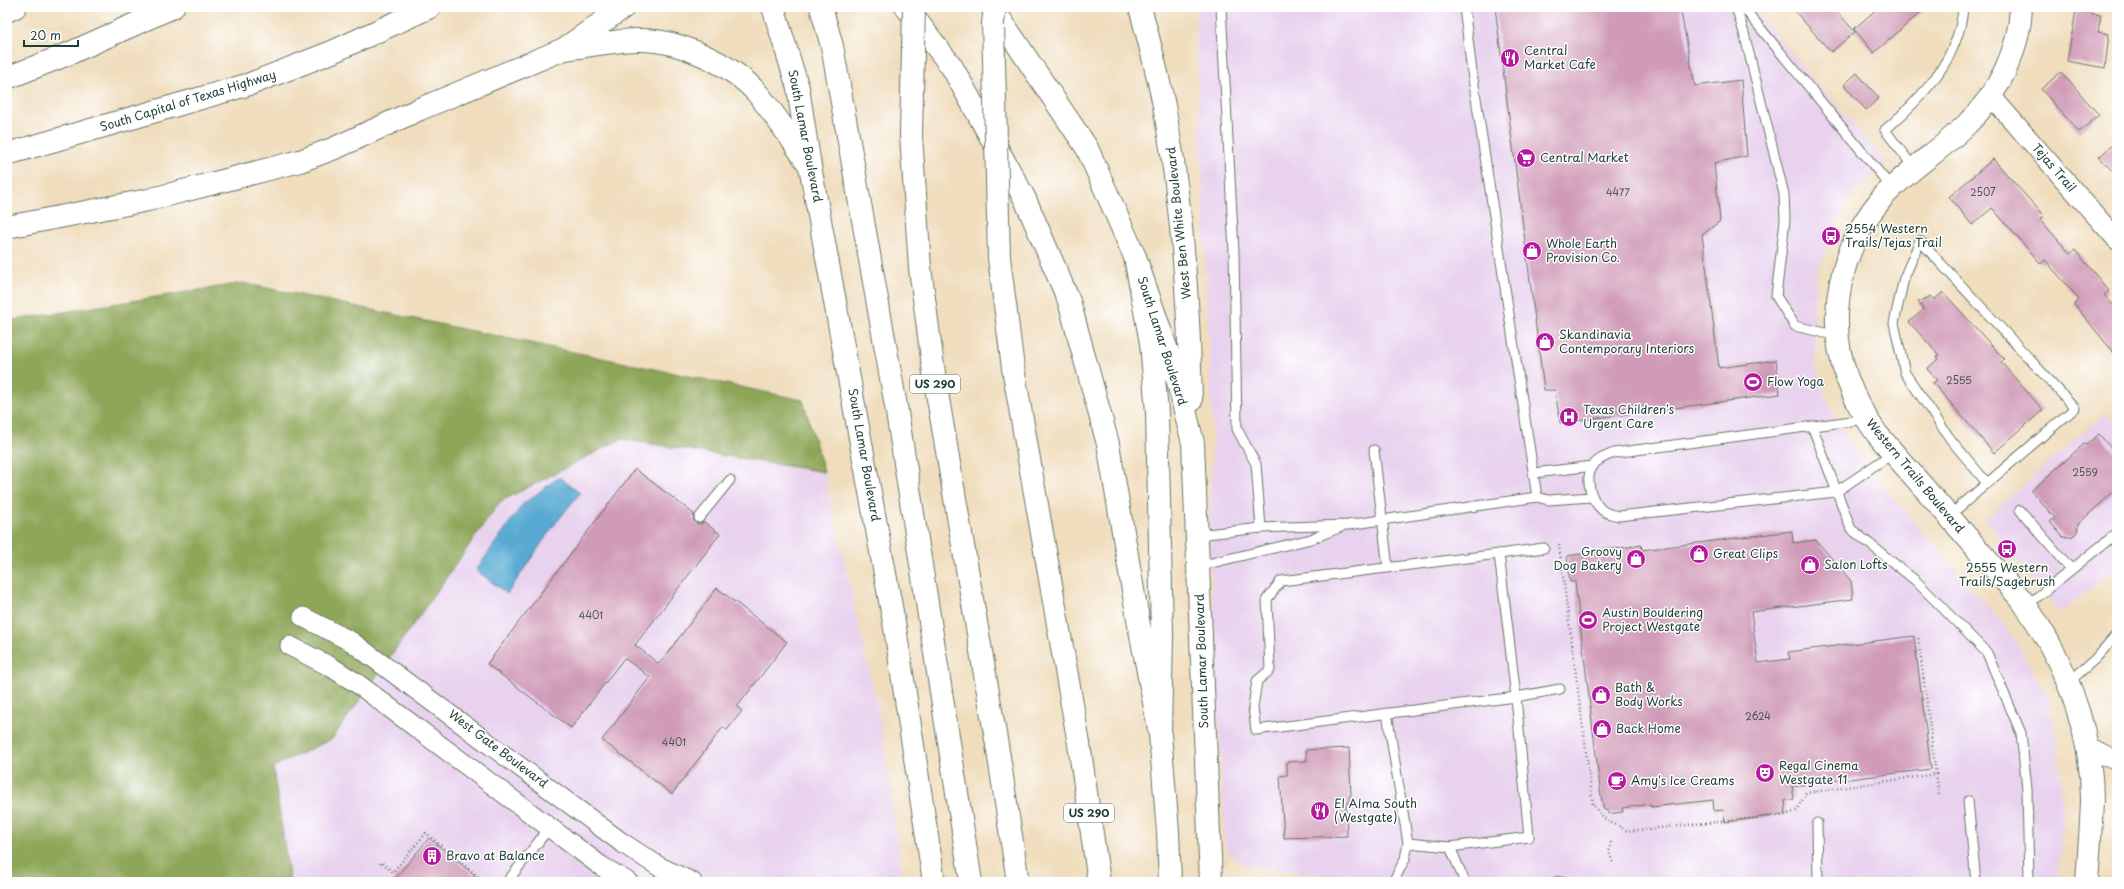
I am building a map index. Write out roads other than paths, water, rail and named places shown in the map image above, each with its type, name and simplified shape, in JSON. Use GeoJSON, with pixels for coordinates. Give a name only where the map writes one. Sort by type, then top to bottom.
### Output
{"type":"FeatureCollection","features":[{"type":"Feature","properties":{"kind":"main road"},"geometry":{"type":"LineString","coordinates":[[7,11],[16,7]]}},
{"type":"Feature","properties":{"kind":"main road"},"geometry":{"type":"LineString","coordinates":[[7,78],[68,54],[173,7]]}},
{"type":"Feature","properties":{"kind":"main road","name":"South Capital of Texas Highway"},"geometry":{"type":"LineString","coordinates":[[7,154],[250,84],[332,52],[430,7]]}},
{"type":"Feature","properties":{"kind":"main road"},"geometry":{"type":"LineString","coordinates":[[7,227],[148,200],[300,161],[335,148],[420,109],[564,49],[624,7]]}},
{"type":"Feature","properties":{"kind":"main road","name":"South Lamar Boulevard"},"geometry":{"type":"LineString","coordinates":[[773,7],[798,88],[810,166],[895,628],[934,882]]}},
{"type":"Feature","properties":{"kind":"main road"},"geometry":{"type":"LineString","coordinates":[[821,7],[832,46],[896,406],[967,852],[970,882]]}},
{"type":"Feature","properties":{"kind":"main road"},"geometry":{"type":"LineString","coordinates":[[906,7],[952,67],[1026,199],[1069,301],[1108,444],[1139,625],[1160,734]]}},
{"type":"Feature","properties":{"kind":"main road","name":"US 290"},"geometry":{"type":"LineString","coordinates":[[914,7],[911,135],[920,268],[935,381],[999,757],[1018,882]]}},
{"type":"Feature","properties":{"kind":"main road","name":"South Lamar Boulevard"},"geometry":{"type":"LineString","coordinates":[[993,7],[1087,148],[1135,257],[1178,382],[1192,443],[1211,882]]}},
{"type":"Feature","properties":{"kind":"main road","name":"US 290"},"geometry":{"type":"LineString","coordinates":[[993,7],[999,258],[1013,368],[1078,736],[1099,882]]}},
{"type":"Feature","properties":{"kind":"main road","name":"West Ben White Boulevard"},"geometry":{"type":"LineString","coordinates":[[1140,7],[1167,122],[1181,222],[1189,320],[1192,443]]}},
{"type":"Feature","properties":{"kind":"main road","name":"Western Trails Boulevard"},"geometry":{"type":"LineString","coordinates":[[2021,7],[2017,35],[2010,59],[1991,96],[1968,124],[1892,188],[1874,208],[1852,245],[1844,267],[1838,295],[1838,336],[1844,372],[1850,388],[1866,419],[1893,453],[2026,606],[2052,647],[2068,683],[2080,720],[2086,747],[2092,799],[2088,882]]}},
{"type":"Feature","properties":{"kind":"main road"},"geometry":{"type":"LineString","coordinates":[[564,49],[638,40],[664,42],[686,49],[716,62],[738,76],[758,94],[810,166]]}},
{"type":"Feature","properties":{"kind":"main road"},"geometry":{"type":"LineString","coordinates":[[1135,257],[1150,343],[1157,412],[1162,635],[1160,734],[1168,832],[1170,882]]}},
{"type":"Feature","properties":{"kind":"street","name":"Tejas Trail"},"geometry":{"type":"LineString","coordinates":[[1991,96],[2117,240]]}},
{"type":"Feature","properties":{"kind":"street","name":"West Gate Boulevard"},"geometry":{"type":"LineString","coordinates":[[303,617],[352,642],[621,842],[658,866],[692,882]]}},
{"type":"Feature","properties":{"kind":"street"},"geometry":{"type":"LineString","coordinates":[[290,646],[331,667],[358,684],[601,866],[628,882]]}},
{"type":"Feature","properties":{"kind":"street"},"geometry":{"type":"LineString","coordinates":[[2086,747],[2117,761]]}},
{"type":"Feature","properties":{"kind":"lane"},"geometry":{"type":"LineString","coordinates":[[1221,7],[1234,252],[1237,429],[1256,464],[1261,528]]}},
{"type":"Feature","properties":{"kind":"lane"},"geometry":{"type":"LineString","coordinates":[[1464,7],[1473,79],[1538,496]]}},
{"type":"Feature","properties":{"kind":"lane"},"geometry":{"type":"LineString","coordinates":[[1736,7],[1748,48],[1784,194],[1785,220],[1776,296],[1795,326],[1838,336]]}},
{"type":"Feature","properties":{"kind":"lane"},"geometry":{"type":"LineString","coordinates":[[1743,7],[1892,188]]}},
{"type":"Feature","properties":{"kind":"lane"},"geometry":{"type":"LineString","coordinates":[[1914,168],[1885,130],[1914,104],[1949,58],[1962,22],[1963,7]]}},
{"type":"Feature","properties":{"kind":"lane"},"geometry":{"type":"LineString","coordinates":[[1949,516],[2075,408],[1920,241],[1904,278],[1894,322],[1905,373],[1951,440],[1987,483]]}},
{"type":"Feature","properties":{"kind":"lane"},"geometry":{"type":"LineString","coordinates":[[1866,419],[1614,453],[1602,458],[1593,466],[1588,479],[1592,497],[1602,510],[1608,514],[1620,516],[1836,492],[1893,453]]}},
{"type":"Feature","properties":{"kind":"lane"},"geometry":{"type":"LineString","coordinates":[[1812,426],[1851,529],[1916,581],[1987,653],[2021,733],[2027,789],[2029,882]]}},
{"type":"Feature","properties":{"kind":"lane"},"geometry":{"type":"LineString","coordinates":[[1374,450],[1388,568]]}},
{"type":"Feature","properties":{"kind":"lane"},"geometry":{"type":"LineString","coordinates":[[1534,473],[1593,466]]}},
{"type":"Feature","properties":{"kind":"lane"},"geometry":{"type":"LineString","coordinates":[[699,518],[730,480]]}},
{"type":"Feature","properties":{"kind":"lane"},"geometry":{"type":"LineString","coordinates":[[1196,535],[1261,528],[1348,525],[1538,496],[1548,500],[1592,497]]}},
{"type":"Feature","properties":{"kind":"lane"},"geometry":{"type":"LineString","coordinates":[[2020,510],[2071,569]]}},
{"type":"Feature","properties":{"kind":"lane"},"geometry":{"type":"LineString","coordinates":[[1198,566],[1311,539],[1348,525]]}},
{"type":"Feature","properties":{"kind":"lane"},"geometry":{"type":"LineString","coordinates":[[2026,606],[2117,533]]}},
{"type":"Feature","properties":{"kind":"lane"},"geometry":{"type":"LineString","coordinates":[[1544,548],[1282,581],[1267,600],[1270,670],[1257,681],[1253,707],[1256,730],[1516,697],[1560,689]]}},
{"type":"Feature","properties":{"kind":"lane"},"geometry":{"type":"LineString","coordinates":[[1408,843],[1450,847],[1529,837],[1516,697],[1499,554]]}},
{"type":"Feature","properties":{"kind":"lane"},"geometry":{"type":"LineString","coordinates":[[2068,683],[2095,659],[2117,634]]}},
{"type":"Feature","properties":{"kind":"lane"},"geometry":{"type":"LineString","coordinates":[[1387,713],[1408,843],[1405,859],[1393,882]]}},
{"type":"Feature","properties":{"kind":"lane"},"geometry":{"type":"LineString","coordinates":[[1968,801],[1976,882]]}},
{"type":"Feature","properties":{"kind":"lane"},"geometry":{"type":"LineString","coordinates":[[1817,823],[1818,882]]}},
{"type":"Feature","properties":{"kind":"lane"},"geometry":{"type":"LineString","coordinates":[[507,882],[550,827]]}},
{"type":"Feature","properties":{"kind":"lane"},"geometry":{"type":"LineString","coordinates":[[1450,847],[1465,882]]}},
{"type":"Feature","properties":{"kind":"lane"},"geometry":{"type":"LineString","coordinates":[[1556,882],[1562,882]]}},
{"type":"Feature","properties":{"kind":"water"},"geometry":{"type":"Polygon","coordinates":[[[559,477],[580,493],[552,528],[507,594],[476,570],[522,505],[559,477]]]}},
{"type":"Feature","properties":{"kind":"place","name":"Central Market Cafe"},"geometry":{"type":"Point","coordinates":[1510,58]}},
{"type":"Feature","properties":{"kind":"place","name":"Central Market"},"geometry":{"type":"Point","coordinates":[1526,158]}},
{"type":"Feature","properties":{"kind":"place","name":"2554 Western Trails/Tejas Trail"},"geometry":{"type":"Point","coordinates":[1831,236]}},
{"type":"Feature","properties":{"kind":"place","name":"Whole Earth Provision Co."},"geometry":{"type":"Point","coordinates":[1532,251]}},
{"type":"Feature","properties":{"kind":"place","name":"Skandinavia Contemporary Interiors"},"geometry":{"type":"Point","coordinates":[1545,342]}},
{"type":"Feature","properties":{"kind":"place","name":"Flow Yoga"},"geometry":{"type":"Point","coordinates":[1753,382]}},
{"type":"Feature","properties":{"kind":"place","name":"Texas Children's Urgent Care"},"geometry":{"type":"Point","coordinates":[1569,417]}},
{"type":"Feature","properties":{"kind":"place","name":"2555 Western Trails/Sagebrush"},"geometry":{"type":"Point","coordinates":[2007,549]}},
{"type":"Feature","properties":{"kind":"place","name":"Great Clips"},"geometry":{"type":"Point","coordinates":[1699,554]}},
{"type":"Feature","properties":{"kind":"place","name":"Groovy Dog Bakery"},"geometry":{"type":"Point","coordinates":[1636,559]}},
{"type":"Feature","properties":{"kind":"place","name":"Salon Lofts"},"geometry":{"type":"Point","coordinates":[1810,565]}},
{"type":"Feature","properties":{"kind":"place","name":"Austin Bouldering Project Westgate"},"geometry":{"type":"Point","coordinates":[1588,620]}},
{"type":"Feature","properties":{"kind":"place","name":"Bath & Body Works"},"geometry":{"type":"Point","coordinates":[1601,695]}},
{"type":"Feature","properties":{"kind":"place","name":"Back Home"},"geometry":{"type":"Point","coordinates":[1602,729]}},
{"type":"Feature","properties":{"kind":"place","name":"Regal Cinema Westgate 11"},"geometry":{"type":"Point","coordinates":[1765,773]}},
{"type":"Feature","properties":{"kind":"place","name":"Amy's Ice Creams"},"geometry":{"type":"Point","coordinates":[1617,781]}},
{"type":"Feature","properties":{"kind":"place","name":"El Alma South (Westgate)"},"geometry":{"type":"Point","coordinates":[1320,811]}},
{"type":"Feature","properties":{"kind":"place","name":"Bravo at Balance"},"geometry":{"type":"Point","coordinates":[432,856]}}]}
